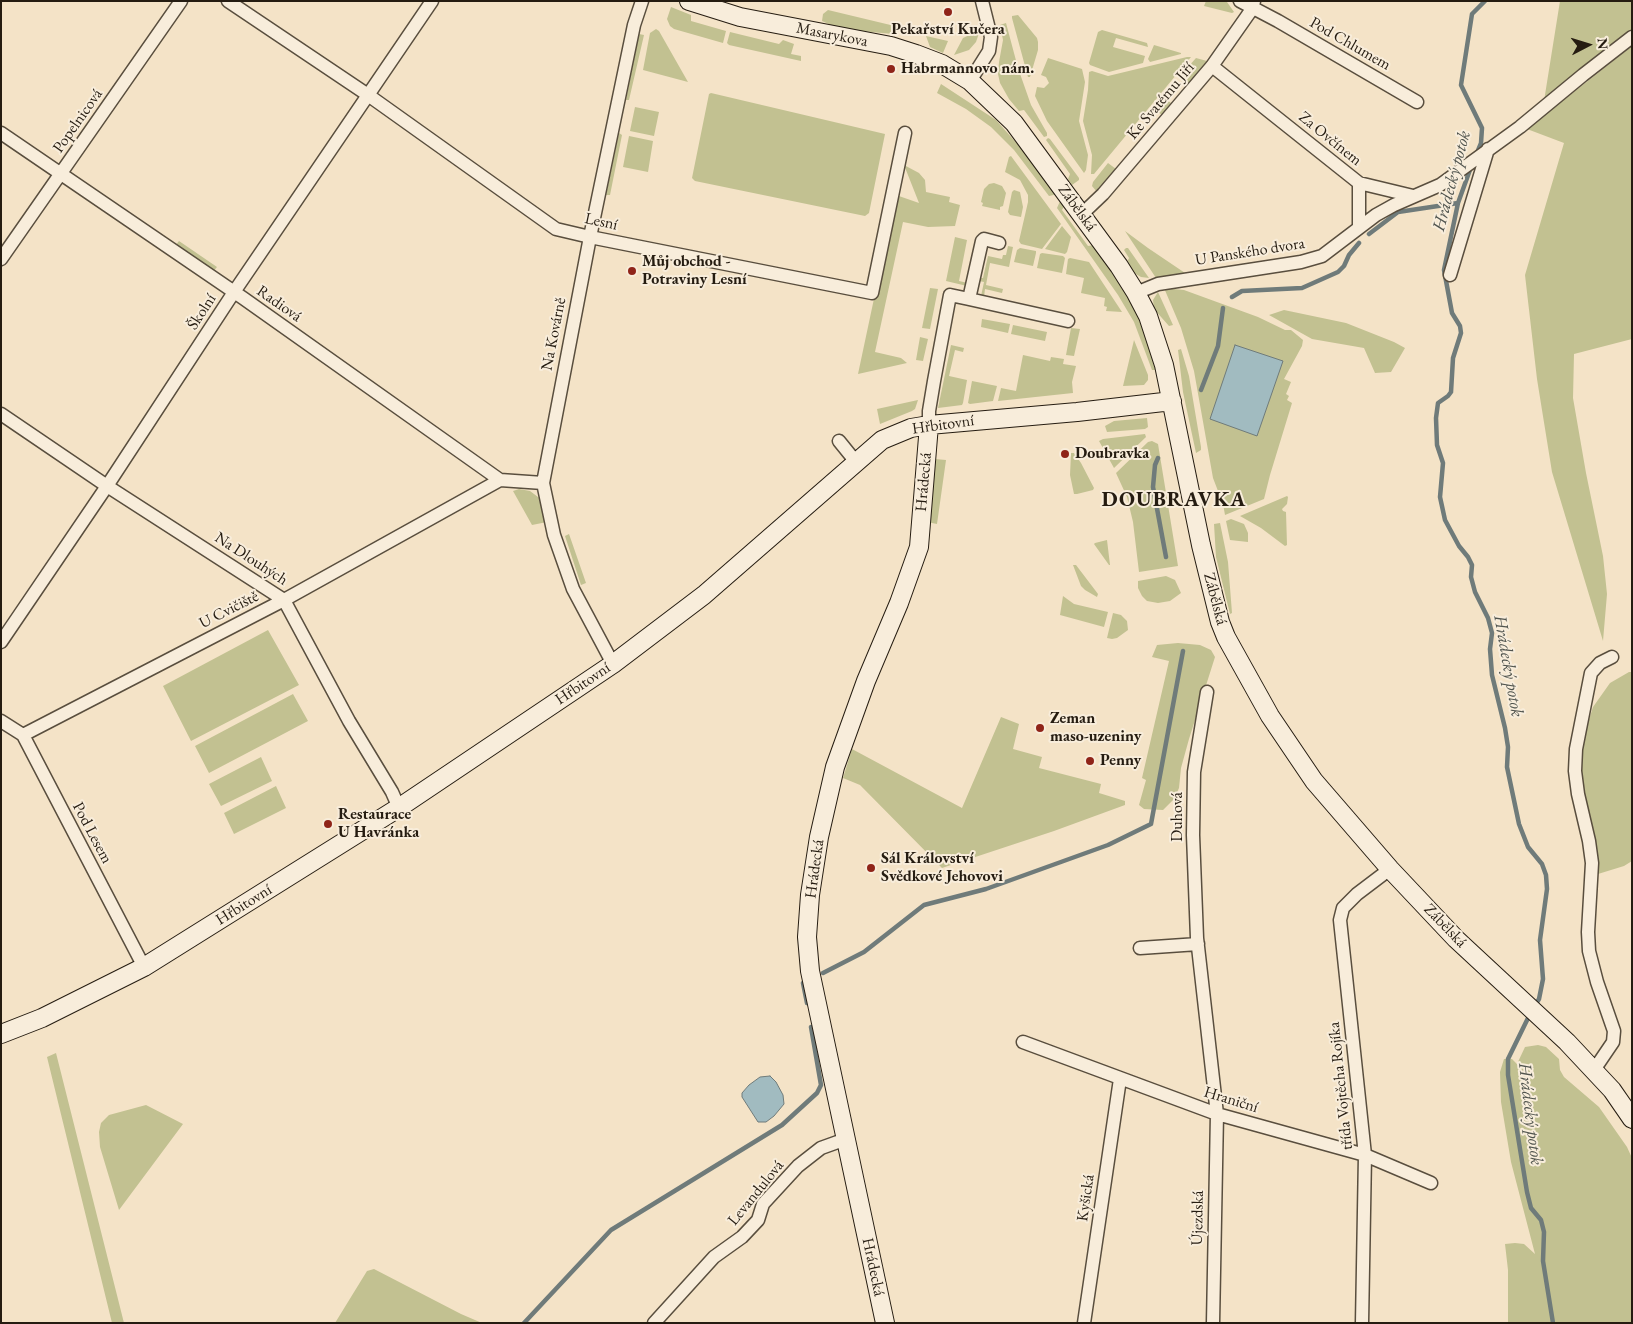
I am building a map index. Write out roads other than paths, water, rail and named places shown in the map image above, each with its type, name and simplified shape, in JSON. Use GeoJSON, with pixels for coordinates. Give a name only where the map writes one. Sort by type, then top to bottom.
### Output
{"type":"FeatureCollection","features":[{"type":"Feature","properties":{"kind":"street","name":"Popelnicová"},"geometry":{"type":"LineString","coordinates":[[1,259],[181,1]]}},
{"type":"Feature","properties":{"kind":"street","name":"Lesní"},"geometry":{"type":"LineString","coordinates":[[228,1],[368,95],[556,229],[872,293],[901,164],[905,133]]}},
{"type":"Feature","properties":{"kind":"street","name":"Školní"},"geometry":{"type":"LineString","coordinates":[[1,642],[107,486],[234,292],[432,1]]}},
{"type":"Feature","properties":{"kind":"street","name":"Na Kovárně"},"geometry":{"type":"LineString","coordinates":[[613,664],[574,589],[554,536],[543,483],[590,237],[634,25],[642,1]]}},
{"type":"Feature","properties":{"kind":"street","name":"Masarykova"},"geometry":{"type":"LineString","coordinates":[[689,1],[740,17],[890,46],[942,64],[970,81]]}},
{"type":"Feature","properties":{"kind":"street"},"geometry":{"type":"LineString","coordinates":[[970,81],[990,51],[991,37],[982,1]]}},
{"type":"Feature","properties":{"kind":"street","name":"Pod Chlumem"},"geometry":{"type":"LineString","coordinates":[[1240,1],[1253,5],[1417,102]]}},
{"type":"Feature","properties":{"kind":"street","name":"Ke Svatému Jiří"},"geometry":{"type":"LineString","coordinates":[[1082,214],[1103,194],[1212,66],[1253,5]]}},
{"type":"Feature","properties":{"kind":"street"},"geometry":{"type":"LineString","coordinates":[[1413,196],[1440,185],[1520,127],[1632,37]]}},
{"type":"Feature","properties":{"kind":"street","name":"Za Ovčínem"},"geometry":{"type":"LineString","coordinates":[[1212,66],[1359,183],[1413,196]]}},
{"type":"Feature","properties":{"kind":"street","name":"Zábělská"},"geometry":{"type":"LineString","coordinates":[[970,81],[1014,123],[1082,214],[1136,293],[1155,336],[1172,401],[1203,553],[1220,622],[1226,637],[1270,716],[1314,781],[1390,869],[1456,938],[1567,1042],[1622,1102],[1632,1119]]}},
{"type":"Feature","properties":{"kind":"street","name":"Radiová"},"geometry":{"type":"LineString","coordinates":[[1,133],[234,292],[500,480]]}},
{"type":"Feature","properties":{"kind":"street"},"geometry":{"type":"LineString","coordinates":[[1450,275],[1486,151]]}},
{"type":"Feature","properties":{"kind":"street"},"geometry":{"type":"LineString","coordinates":[[1359,183],[1359,228]]}},
{"type":"Feature","properties":{"kind":"street","name":"U Panského dvora"},"geometry":{"type":"LineString","coordinates":[[1136,293],[1158,284],[1301,262],[1322,256],[1359,228],[1394,205],[1413,196]]}},
{"type":"Feature","properties":{"kind":"street"},"geometry":{"type":"LineString","coordinates":[[969,300],[982,241],[984,239],[1000,243]]}},
{"type":"Feature","properties":{"kind":"street","name":"Hrádecká"},"geometry":{"type":"LineString","coordinates":[[885,1323],[810,971],[807,937],[810,895],[819,837],[835,767],[919,547],[929,418],[950,295],[1068,321]]}},
{"type":"Feature","properties":{"kind":"street","name":"Hřbitovní"},"geometry":{"type":"LineString","coordinates":[[1,1034],[42,1018],[144,967],[399,808],[613,664],[704,595],[882,440],[929,418],[1077,412],[1172,401]]}},
{"type":"Feature","properties":{"kind":"street","name":"Na Dlouhých"},"geometry":{"type":"LineString","coordinates":[[1,414],[107,486],[284,600],[349,721],[392,792],[399,808]]}},
{"type":"Feature","properties":{"kind":"street"},"geometry":{"type":"LineString","coordinates":[[838,441],[856,462]]}},
{"type":"Feature","properties":{"kind":"street"},"geometry":{"type":"LineString","coordinates":[[500,480],[543,483]]}},
{"type":"Feature","properties":{"kind":"street","name":"U Cvičiště"},"geometry":{"type":"LineString","coordinates":[[23,735],[284,600],[500,480]]}},
{"type":"Feature","properties":{"kind":"street"},"geometry":{"type":"LineString","coordinates":[[1594,1070],[1613,1042],[1614,1031],[1597,982],[1589,951],[1588,932],[1592,864],[1589,840],[1578,794],[1575,763],[1576,749],[1592,673],[1600,663],[1612,657]]}},
{"type":"Feature","properties":{"kind":"street","name":"Duhová"},"geometry":{"type":"LineString","coordinates":[[1207,692],[1194,772],[1193,835],[1198,944],[1217,1114]]}},
{"type":"Feature","properties":{"kind":"street"},"geometry":{"type":"LineString","coordinates":[[1,722],[23,735]]}},
{"type":"Feature","properties":{"kind":"street","name":"Pod Lesem"},"geometry":{"type":"LineString","coordinates":[[23,735],[144,967]]}},
{"type":"Feature","properties":{"kind":"street","name":"třída Vojtěcha Rojíka"},"geometry":{"type":"LineString","coordinates":[[1362,1323],[1364,1155],[1340,920],[1343,908],[1357,894],[1390,869]]}},
{"type":"Feature","properties":{"kind":"street"},"geometry":{"type":"LineString","coordinates":[[1140,948],[1198,944]]}},
{"type":"Feature","properties":{"kind":"street","name":"Hraniční"},"geometry":{"type":"LineString","coordinates":[[1023,1042],[1217,1114],[1364,1155],[1431,1183]]}},
{"type":"Feature","properties":{"kind":"street","name":"Kyšická"},"geometry":{"type":"LineString","coordinates":[[1084,1323],[1120,1079]]}},
{"type":"Feature","properties":{"kind":"street","name":"Újezdská"},"geometry":{"type":"LineString","coordinates":[[1213,1323],[1217,1114]]}},
{"type":"Feature","properties":{"kind":"street","name":"Levandulová"},"geometry":{"type":"LineString","coordinates":[[654,1323],[714,1257],[742,1237],[758,1220],[763,1204],[798,1166],[821,1148],[846,1139]]}},
{"type":"Feature","properties":{"kind":"water"},"geometry":{"type":"Polygon","coordinates":[[[1235,345],[1283,361],[1257,436],[1210,419],[1235,345]]]}},
{"type":"Feature","properties":{"kind":"water"},"geometry":{"type":"Polygon","coordinates":[[[770,1076],[776,1082],[783,1095],[784,1104],[766,1122],[758,1122],[742,1097],[742,1093],[760,1077],[770,1076]]]}},
{"type":"Feature","properties":{"kind":"waterway","name":"Hrádecký potok"},"geometry":{"type":"LineString","coordinates":[[1476,155],[1481,143],[1482,128],[1461,85],[1472,14],[1485,1]]}},
{"type":"Feature","properties":{"kind":"waterway","name":"Hrádecký potok"},"geometry":{"type":"LineString","coordinates":[[1471,167],[1458,203],[1444,270],[1452,313],[1460,326],[1461,333],[1453,358],[1451,392],[1438,403],[1436,418],[1437,445],[1443,463],[1440,497],[1445,520],[1472,565],[1471,577],[1475,592],[1488,618],[1492,633],[1490,649],[1492,675],[1505,728],[1508,747],[1507,767],[1519,824],[1528,847],[1542,864],[1546,875],[1547,889],[1540,940],[1543,979],[1539,999],[1534,1007]]}},
{"type":"Feature","properties":{"kind":"waterway"},"geometry":{"type":"LineString","coordinates":[[1369,234],[1398,212],[1458,203]]}},
{"type":"Feature","properties":{"kind":"waterway"},"geometry":{"type":"LineString","coordinates":[[1232,297],[1242,291],[1302,288],[1338,272],[1359,243]]}},
{"type":"Feature","properties":{"kind":"waterway"},"geometry":{"type":"LineString","coordinates":[[1201,390],[1218,346],[1223,308]]}},
{"type":"Feature","properties":{"kind":"waterway"},"geometry":{"type":"LineString","coordinates":[[1158,458],[1155,465],[1153,487],[1166,557]]}},
{"type":"Feature","properties":{"kind":"waterway"},"geometry":{"type":"LineString","coordinates":[[823,973],[864,952],[924,905],[986,889],[1108,845],[1151,824],[1183,651]]}},
{"type":"Feature","properties":{"kind":"waterway"},"geometry":{"type":"LineString","coordinates":[[803,983],[807,1003]]}},
{"type":"Feature","properties":{"kind":"waterway","name":"Hrádecký potok"},"geometry":{"type":"LineString","coordinates":[[1530,1014],[1508,1059],[1508,1075],[1527,1192],[1531,1208],[1541,1220],[1544,1232],[1543,1261],[1553,1323]]}},
{"type":"Feature","properties":{"kind":"waterway"},"geometry":{"type":"LineString","coordinates":[[524,1323],[611,1230],[782,1125],[817,1093],[821,1085],[811,1027]]}},
{"type":"Feature","properties":{"kind":"place","name":"Pekařství Kučera"},"geometry":{"type":"Point","coordinates":[948,12]}},
{"type":"Feature","properties":{"kind":"place","name":"Habrmannovo nám."},"geometry":{"type":"Point","coordinates":[891,69]}},
{"type":"Feature","properties":{"kind":"place","name":"Můj obchod - Potraviny Lesní"},"geometry":{"type":"Point","coordinates":[632,271]}},
{"type":"Feature","properties":{"kind":"place","name":"Doubravka"},"geometry":{"type":"Point","coordinates":[1065,454]}},
{"type":"Feature","properties":{"kind":"place","name":"Zeman maso-uzeniny"},"geometry":{"type":"Point","coordinates":[1040,728]}},
{"type":"Feature","properties":{"kind":"place","name":"Penny"},"geometry":{"type":"Point","coordinates":[1090,761]}},
{"type":"Feature","properties":{"kind":"place","name":"Restaurace U Havránka"},"geometry":{"type":"Point","coordinates":[328,824]}},
{"type":"Feature","properties":{"kind":"place","name":"Sál Království Svědkové Jehovovi"},"geometry":{"type":"Point","coordinates":[871,868]}},
{"type":"Feature","properties":{"kind":"district","name":"DOUBRAVKA"},"geometry":{"type":"Point","coordinates":[1174,500]}}]}
